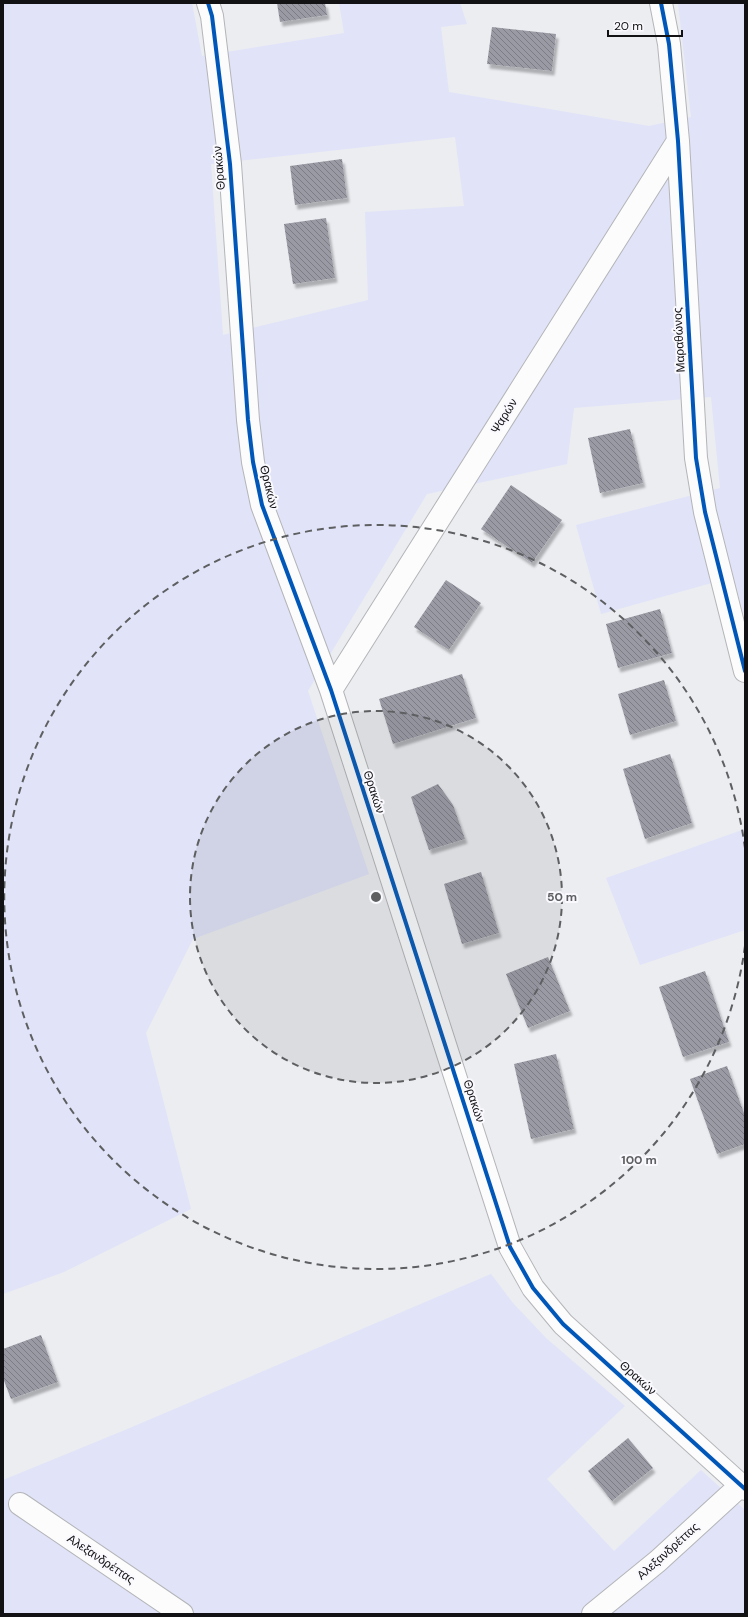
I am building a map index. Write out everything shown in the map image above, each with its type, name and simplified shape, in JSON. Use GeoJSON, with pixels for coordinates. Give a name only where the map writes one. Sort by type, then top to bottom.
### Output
{"type":"FeatureCollection","features":[{"type":"Feature","properties":{"kind":"street","name":"Θρακών"},"geometry":{"type":"LineString","coordinates":[[208,3],[212,16],[230,164],[241,335],[253,462],[262,505],[330,690],[510,1247],[533,1288],[563,1324],[743,1487]]}},
{"type":"Feature","properties":{"kind":"street","name":"Μαραθώνος"},"geometry":{"type":"LineString","coordinates":[[661,3],[669,44],[678,141],[696,458],[706,520],[745,671]]}},
{"type":"Feature","properties":{"kind":"street","name":"Ψαρών"},"geometry":{"type":"LineString","coordinates":[[330,690],[678,141]]}},
{"type":"Feature","properties":{"kind":"street","name":"Αλεξανδρέττας"},"geometry":{"type":"LineString","coordinates":[[593,1614],[658,1561],[743,1487]]}},
{"type":"Feature","properties":{"kind":"street","name":"Αλεξανδρέττας"},"geometry":{"type":"LineString","coordinates":[[20,1504],[182,1614]]}},
{"type":"Feature","properties":{"kind":"shaded area"},"geometry":{"type":"Polygon","coordinates":[[[3,3],[192,3],[202,56],[344,33],[339,3],[460,3],[467,24],[441,27],[449,92],[649,126],[691,117],[678,3],[745,3],[745,618],[733,577],[601,614],[576,525],[720,488],[711,397],[574,408],[567,464],[427,494],[308,691],[369,874],[193,939],[146,1033],[191,1209],[64,1272],[3,1294],[3,3]],[[455,137],[211,164],[223,335],[368,300],[365,212],[464,206],[455,137]]]}},
{"type":"Feature","properties":{"kind":"shaded area"},"geometry":{"type":"Polygon","coordinates":[[[745,829],[745,930],[640,965],[606,878],[745,829]]]}},
{"type":"Feature","properties":{"kind":"shaded area"},"geometry":{"type":"Polygon","coordinates":[[[491,1274],[513,1303],[546,1338],[625,1406],[547,1479],[614,1551],[701,1470],[745,1510],[745,1614],[3,1614],[3,1480],[125,1430],[491,1274]]]}},
{"type":"Feature","properties":{"kind":"building"},"geometry":{"type":"Polygon","coordinates":[[[277,3],[325,3],[327,15],[280,22],[277,3]]]}},
{"type":"Feature","properties":{"kind":"building"},"geometry":{"type":"Polygon","coordinates":[[[492,27],[556,34],[552,71],[487,64],[492,27]]]}},
{"type":"Feature","properties":{"kind":"building"},"geometry":{"type":"Polygon","coordinates":[[[342,159],[347,198],[295,205],[290,166],[342,159]]]}},
{"type":"Feature","properties":{"kind":"building"},"geometry":{"type":"Polygon","coordinates":[[[326,218],[335,278],[293,284],[284,224],[326,218]]]}},
{"type":"Feature","properties":{"kind":"building"},"geometry":{"type":"Polygon","coordinates":[[[630,429],[643,483],[600,493],[588,438],[630,429]]]}},
{"type":"Feature","properties":{"kind":"building"},"geometry":{"type":"Polygon","coordinates":[[[511,485],[562,520],[532,563],[481,529],[511,485]]]}},
{"type":"Feature","properties":{"kind":"building"},"geometry":{"type":"Polygon","coordinates":[[[446,580],[481,603],[449,650],[414,627],[446,580]]]}},
{"type":"Feature","properties":{"kind":"building"},"geometry":{"type":"Polygon","coordinates":[[[660,609],[672,653],[618,668],[606,624],[660,609]]]}},
{"type":"Feature","properties":{"kind":"building"},"geometry":{"type":"Polygon","coordinates":[[[462,674],[476,718],[393,744],[379,699],[462,674]]]}},
{"type":"Feature","properties":{"kind":"building"},"geometry":{"type":"Polygon","coordinates":[[[664,680],[676,721],[630,735],[618,694],[664,680]]]}},
{"type":"Feature","properties":{"kind":"building"},"geometry":{"type":"Polygon","coordinates":[[[670,754],[692,823],[645,839],[623,769],[670,754]]]}},
{"type":"Feature","properties":{"kind":"building"},"geometry":{"type":"Polygon","coordinates":[[[438,784],[453,805],[465,839],[429,850],[411,797],[438,784]]]}},
{"type":"Feature","properties":{"kind":"building"},"geometry":{"type":"Polygon","coordinates":[[[481,872],[499,933],[462,944],[444,884],[481,872]]]}},
{"type":"Feature","properties":{"kind":"building"},"geometry":{"type":"Polygon","coordinates":[[[548,957],[570,1011],[528,1028],[506,974],[548,957]]]}},
{"type":"Feature","properties":{"kind":"building"},"geometry":{"type":"Polygon","coordinates":[[[705,971],[729,1042],[683,1057],[659,987],[705,971]]]}},
{"type":"Feature","properties":{"kind":"building"},"geometry":{"type":"Polygon","coordinates":[[[556,1054],[574,1129],[531,1139],[514,1064],[556,1054]]]}},
{"type":"Feature","properties":{"kind":"building"},"geometry":{"type":"Polygon","coordinates":[[[727,1066],[745,1116],[745,1144],[717,1154],[690,1079],[727,1066]]]}},
{"type":"Feature","properties":{"kind":"building"},"geometry":{"type":"Polygon","coordinates":[[[41,1335],[58,1382],[11,1399],[3,1378],[3,1349],[41,1335]]]}},
{"type":"Feature","properties":{"kind":"building"},"geometry":{"type":"Polygon","coordinates":[[[628,1438],[653,1468],[612,1501],[588,1471],[628,1438]]]}},
{"type":"Feature","properties":{"kind":"cycle path"},"geometry":{"type":"LineString","coordinates":[[208,3],[212,16],[230,164],[248,420],[253,462],[262,505],[331,690],[510,1247],[533,1288],[563,1324],[745,1489]]}},
{"type":"Feature","properties":{"kind":"cycle path"},"geometry":{"type":"LineString","coordinates":[[661,3],[669,44],[678,141],[696,458],[705,512],[745,671]]}}]}
